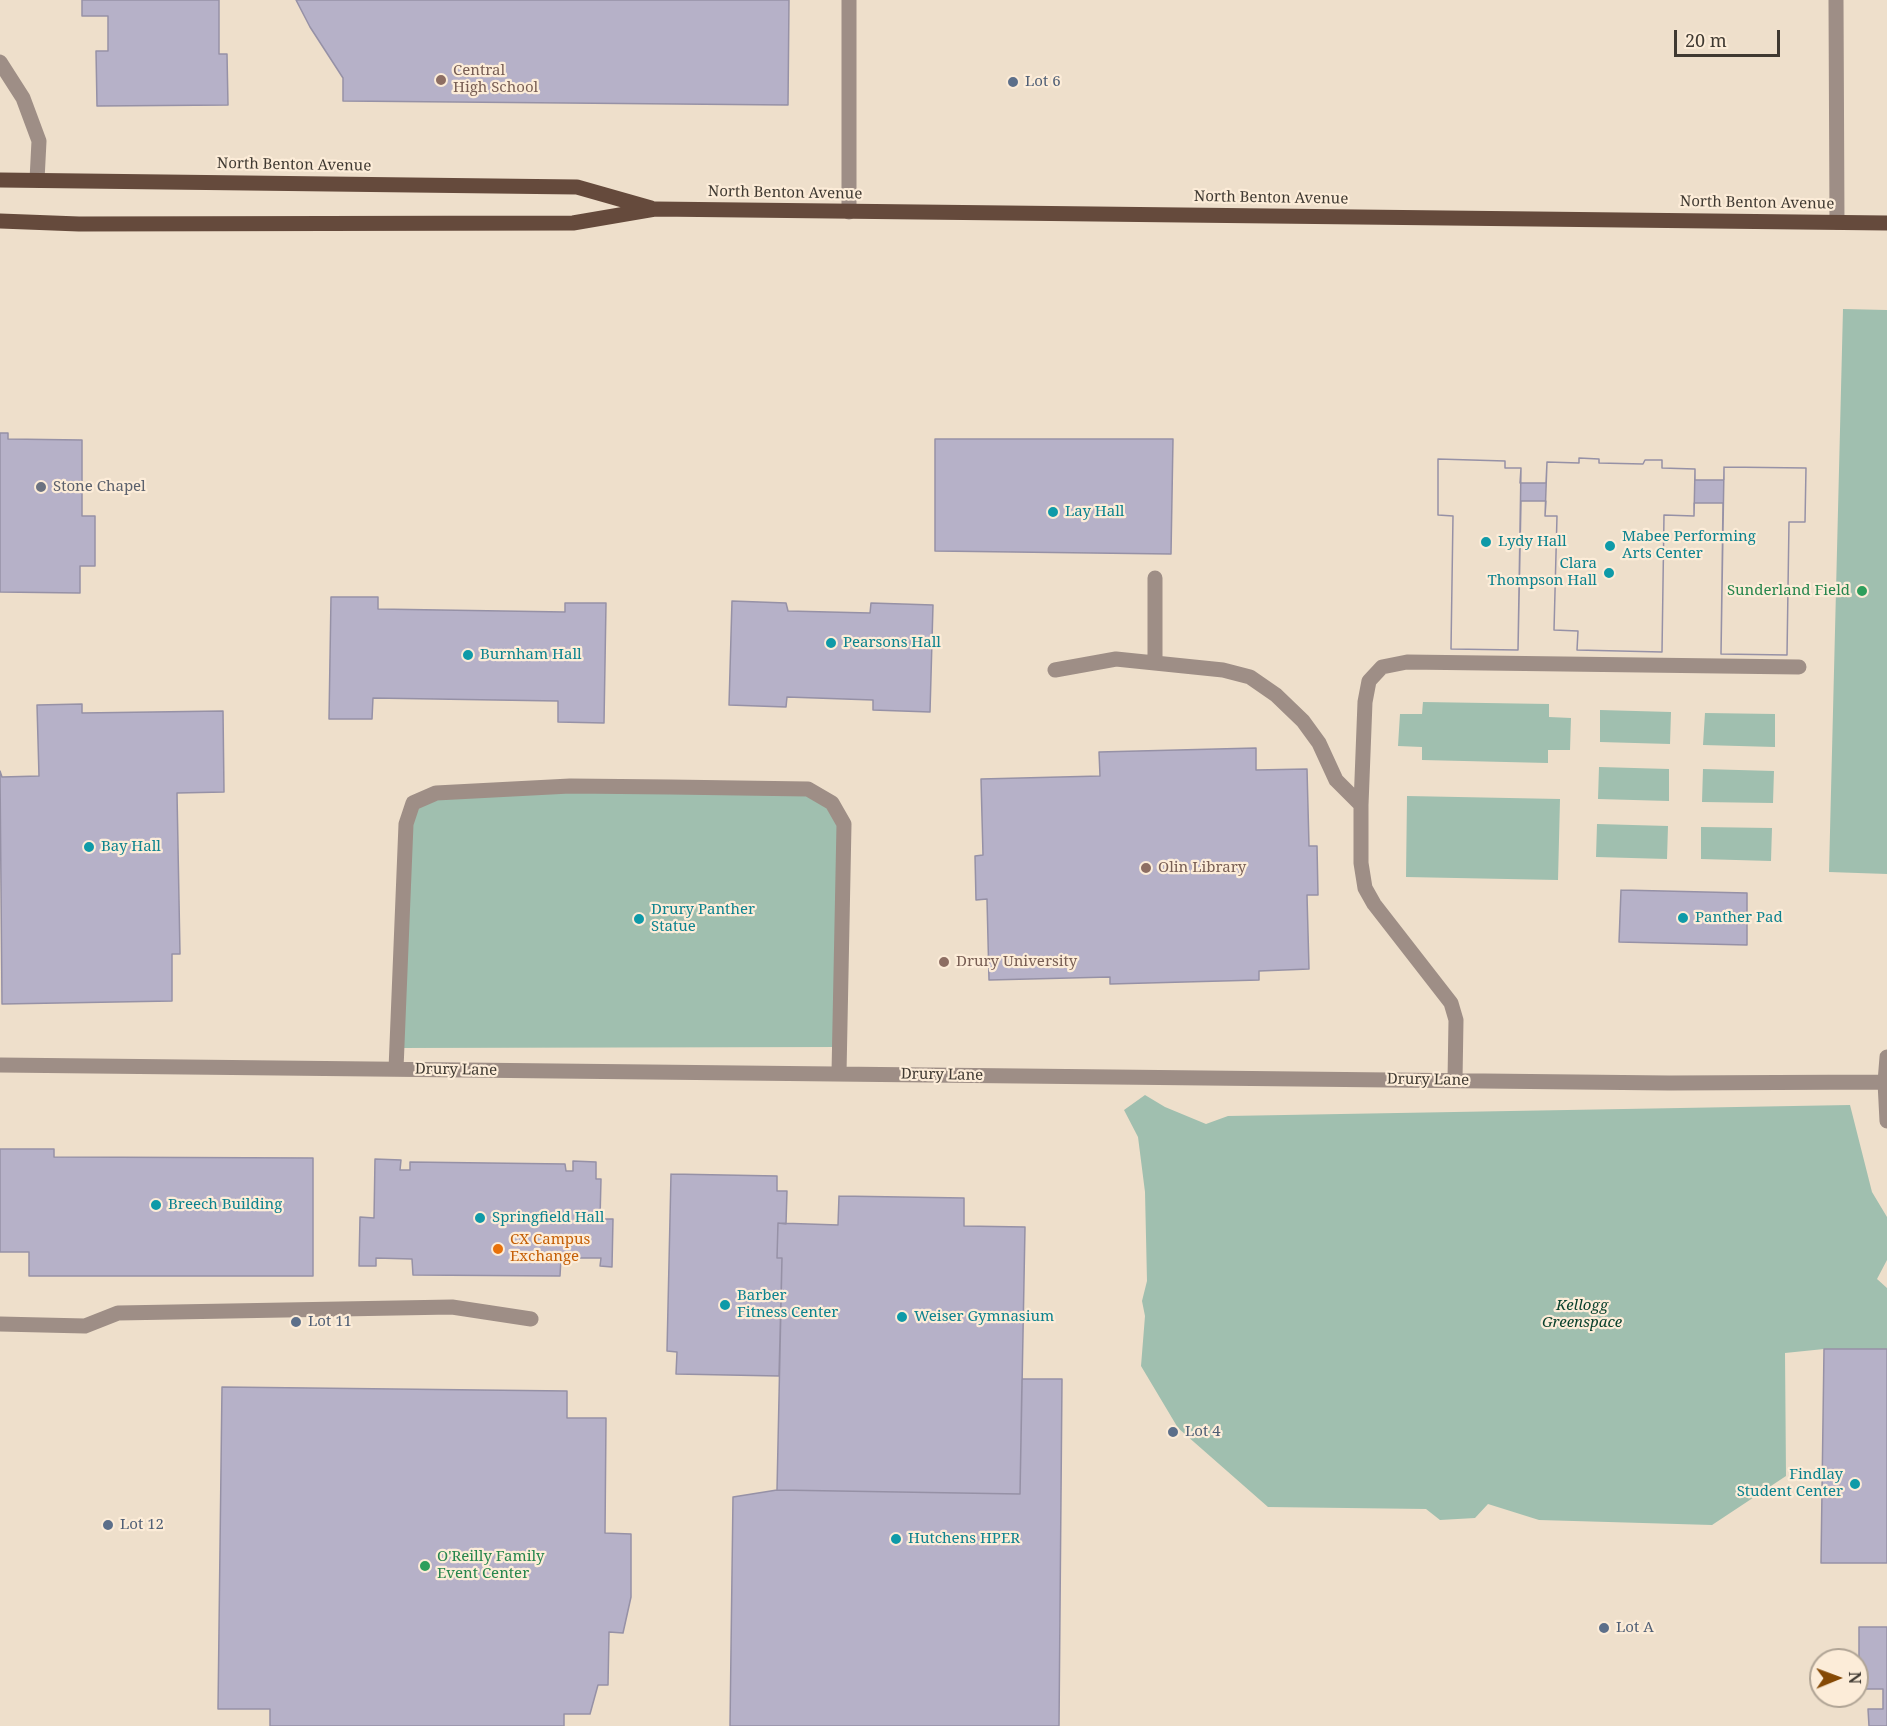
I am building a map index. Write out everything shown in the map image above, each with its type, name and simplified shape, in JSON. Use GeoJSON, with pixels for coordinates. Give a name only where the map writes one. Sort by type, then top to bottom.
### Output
{"type":"FeatureCollection","features":[{"type":"Feature","properties":{"kind":"main road","name":"North Benton Avenue"},"geometry":{"type":"LineString","coordinates":[[0,180],[578,187],[656,209]]}},
{"type":"Feature","properties":{"kind":"main road","name":"North Benton Avenue"},"geometry":{"type":"LineString","coordinates":[[0,221],[79,224],[573,223],[656,209],[1887,223]]}},
{"type":"Feature","properties":{"kind":"street"},"geometry":{"type":"LineString","coordinates":[[849,0],[849,212]]}},
{"type":"Feature","properties":{"kind":"street"},"geometry":{"type":"LineString","coordinates":[[1836,0],[1837,222]]}},
{"type":"Feature","properties":{"kind":"street"},"geometry":{"type":"LineString","coordinates":[[0,62],[22,98],[39,141],[37,180]]}},
{"type":"Feature","properties":{"kind":"street"},"geometry":{"type":"LineString","coordinates":[[1155,578],[1155,662]]}},
{"type":"Feature","properties":{"kind":"street"},"geometry":{"type":"LineString","coordinates":[[1055,670],[1116,659],[1223,670],[1250,677],[1276,695],[1303,721],[1319,742],[1336,780],[1361,805]]}},
{"type":"Feature","properties":{"kind":"street"},"geometry":{"type":"LineString","coordinates":[[1455,1080],[1456,1020],[1451,1003],[1374,904],[1365,888],[1361,863],[1361,805],[1365,702],[1369,681],[1382,667],[1407,662],[1799,667]]}},
{"type":"Feature","properties":{"kind":"street"},"geometry":{"type":"LineString","coordinates":[[396,1070],[405,824],[413,803],[436,793],[570,786],[659,786],[808,789],[832,803],[844,824],[839,1073]]}},
{"type":"Feature","properties":{"kind":"street"},"geometry":{"type":"LineString","coordinates":[[1887,1057],[1885,1082],[1887,1120]]}},
{"type":"Feature","properties":{"kind":"street","name":"Drury Lane"},"geometry":{"type":"LineString","coordinates":[[0,1065],[1669,1083],[1885,1082]]}},
{"type":"Feature","properties":{"kind":"street"},"geometry":{"type":"LineString","coordinates":[[0,1324],[86,1326],[118,1313],[452,1307],[531,1319]]}},
{"type":"Feature","properties":{"kind":"green space","name":"Sunderland Field"},"geometry":{"type":"Polygon","coordinates":[[[1843,309],[1887,310],[1887,874],[1829,872],[1843,309]]]}},
{"type":"Feature","properties":{"kind":"green space"},"geometry":{"type":"Polygon","coordinates":[[[1423,702],[1549,704],[1549,717],[1571,718],[1570,750],[1548,750],[1548,763],[1422,760],[1422,747],[1398,746],[1400,714],[1422,714],[1423,702]]]}},
{"type":"Feature","properties":{"kind":"green space"},"geometry":{"type":"Polygon","coordinates":[[[1600,710],[1671,712],[1670,744],[1600,742],[1600,710]]]}},
{"type":"Feature","properties":{"kind":"green space"},"geometry":{"type":"Polygon","coordinates":[[[1705,713],[1775,714],[1775,747],[1703,745],[1705,713]]]}},
{"type":"Feature","properties":{"kind":"green space"},"geometry":{"type":"Polygon","coordinates":[[[1599,767],[1669,769],[1669,801],[1598,799],[1599,767]]]}},
{"type":"Feature","properties":{"kind":"green space"},"geometry":{"type":"Polygon","coordinates":[[[1703,769],[1774,771],[1773,803],[1702,802],[1703,769]]]}},
{"type":"Feature","properties":{"kind":"green space"},"geometry":{"type":"Polygon","coordinates":[[[808,789],[844,824],[840,1047],[396,1048],[413,803],[436,793],[808,789]]]}},
{"type":"Feature","properties":{"kind":"green space"},"geometry":{"type":"Polygon","coordinates":[[[1407,796],[1560,799],[1558,880],[1406,877],[1407,796]]]}},
{"type":"Feature","properties":{"kind":"green space"},"geometry":{"type":"Polygon","coordinates":[[[1597,824],[1668,826],[1667,859],[1596,857],[1597,824]]]}},
{"type":"Feature","properties":{"kind":"green space"},"geometry":{"type":"Polygon","coordinates":[[[1701,827],[1772,828],[1771,861],[1701,859],[1701,827]]]}},
{"type":"Feature","properties":{"kind":"green space","name":"Kellogg Greenspace"},"geometry":{"type":"Polygon","coordinates":[[[1145,1095],[1165,1107],[1206,1124],[1228,1116],[1850,1105],[1872,1192],[1887,1217],[1887,1260],[1877,1279],[1887,1288],[1887,1349],[1824,1349],[1785,1353],[1786,1476],[1712,1525],[1539,1520],[1488,1504],[1475,1518],[1440,1520],[1426,1509],[1268,1507],[1178,1428],[1141,1366],[1145,1316],[1142,1301],[1147,1281],[1145,1192],[1138,1137],[1124,1110],[1145,1095]]]}},
{"type":"Feature","properties":{"kind":"building"},"geometry":{"type":"Polygon","coordinates":[[[82,0],[219,0],[219,54],[227,54],[228,105],[97,106],[96,51],[108,51],[108,16],[82,16],[82,0]]]}},
{"type":"Feature","properties":{"kind":"building"},"geometry":{"type":"Polygon","coordinates":[[[296,0],[789,0],[788,105],[343,101],[343,78],[310,27],[296,0]]]}},
{"type":"Feature","properties":{"kind":"building","name":"Stone Chapel"},"geometry":{"type":"Polygon","coordinates":[[[0,433],[8,433],[8,439],[82,440],[82,516],[95,516],[95,566],[80,566],[80,593],[0,592],[0,433]]]}},
{"type":"Feature","properties":{"kind":"building","name":"Lay Hall"},"geometry":{"type":"Polygon","coordinates":[[[935,439],[1173,439],[1171,554],[935,551],[935,439]]]}},
{"type":"Feature","properties":{"kind":"building","name":"Mabee Performing Arts Center"},"geometry":{"type":"Polygon","coordinates":[[[1579,458],[1599,459],[1599,463],[1643,464],[1645,460],[1662,460],[1662,468],[1695,469],[1695,480],[1724,480],[1724,467],[1806,468],[1805,522],[1789,522],[1787,655],[1721,654],[1723,503],[1694,503],[1694,516],[1664,515],[1662,652],[1577,650],[1578,631],[1554,630],[1557,516],[1545,516],[1546,501],[1521,501],[1518,650],[1451,649],[1453,516],[1438,515],[1438,459],[1505,461],[1505,468],[1521,468],[1520,483],[1546,483],[1547,462],[1579,463],[1579,458]]]}},
{"type":"Feature","properties":{"kind":"building","name":"Clara Thompson Hall"},"geometry":{"type":"Polygon","coordinates":[[[1579,458],[1599,459],[1599,463],[1643,464],[1645,460],[1662,460],[1662,468],[1695,469],[1694,516],[1664,515],[1662,652],[1577,650],[1578,631],[1554,630],[1557,516],[1545,516],[1547,462],[1579,463],[1579,458]]]}},
{"type":"Feature","properties":{"kind":"building","name":"Lydy Hall"},"geometry":{"type":"Polygon","coordinates":[[[1438,459],[1505,461],[1505,468],[1521,468],[1518,650],[1451,649],[1453,516],[1438,515],[1438,459]]]}},
{"type":"Feature","properties":{"kind":"building"},"geometry":{"type":"Polygon","coordinates":[[[1724,467],[1806,468],[1805,522],[1789,522],[1787,655],[1721,654],[1724,467]]]}},
{"type":"Feature","properties":{"kind":"building","name":"Burnham Hall"},"geometry":{"type":"Polygon","coordinates":[[[331,597],[378,597],[378,609],[565,612],[565,603],[606,603],[604,723],[558,722],[558,701],[373,698],[372,719],[329,719],[331,597]]]}},
{"type":"Feature","properties":{"kind":"building","name":"Pearsons Hall"},"geometry":{"type":"Polygon","coordinates":[[[732,601],[786,603],[788,611],[870,613],[871,603],[933,605],[930,712],[873,710],[873,700],[787,697],[786,707],[729,705],[732,601]]]}},
{"type":"Feature","properties":{"kind":"building","name":"Bay Hall"},"geometry":{"type":"Polygon","coordinates":[[[82,704],[82,713],[223,711],[224,792],[177,793],[180,954],[172,954],[172,1001],[2,1004],[0,771],[2,777],[39,776],[37,705],[82,704]]]}},
{"type":"Feature","properties":{"kind":"building","name":"Olin Library"},"geometry":{"type":"Polygon","coordinates":[[[1256,748],[1256,770],[1307,769],[1309,846],[1317,846],[1318,895],[1307,895],[1309,969],[1259,971],[1259,980],[1110,984],[1110,977],[989,980],[987,899],[976,900],[975,856],[983,855],[981,779],[1100,776],[1099,752],[1256,748]]]}},
{"type":"Feature","properties":{"kind":"building","name":"Panther Pad"},"geometry":{"type":"Polygon","coordinates":[[[1621,890],[1747,893],[1747,945],[1619,942],[1621,890]]]}},
{"type":"Feature","properties":{"kind":"building","name":"Breech Building"},"geometry":{"type":"Polygon","coordinates":[[[0,1149],[54,1149],[54,1157],[313,1158],[313,1276],[29,1276],[29,1252],[0,1252],[0,1149]]]}},
{"type":"Feature","properties":{"kind":"building","name":"Springfield Hall"},"geometry":{"type":"Polygon","coordinates":[[[375,1159],[401,1160],[400,1170],[410,1170],[410,1162],[565,1164],[566,1171],[573,1171],[573,1161],[596,1162],[596,1179],[601,1179],[600,1219],[613,1219],[612,1267],[600,1266],[601,1258],[561,1258],[560,1276],[413,1275],[412,1259],[376,1258],[376,1266],[359,1266],[360,1217],[374,1218],[375,1159]]]}},
{"type":"Feature","properties":{"kind":"building","name":"Barber Fitness Center"},"geometry":{"type":"Polygon","coordinates":[[[671,1174],[777,1176],[777,1191],[787,1191],[786,1224],[778,1223],[777,1258],[782,1258],[779,1376],[676,1374],[677,1352],[667,1351],[671,1174]]]}},
{"type":"Feature","properties":{"kind":"building","name":"Weiser Gymnasium"},"geometry":{"type":"Polygon","coordinates":[[[839,1196],[964,1198],[964,1226],[1025,1227],[1020,1494],[777,1490],[782,1258],[777,1258],[778,1223],[838,1225],[839,1196]]]}},
{"type":"Feature","properties":{"kind":"building","name":"Findlay Student Center"},"geometry":{"type":"Polygon","coordinates":[[[1824,1349],[1887,1349],[1887,1563],[1821,1563],[1824,1349]]]}},
{"type":"Feature","properties":{"kind":"building","name":"Hutchens HPER"},"geometry":{"type":"Polygon","coordinates":[[[1022,1379],[1062,1379],[1059,1726],[730,1726],[733,1497],[777,1490],[1020,1494],[1022,1379]]]}},
{"type":"Feature","properties":{"kind":"building","name":"O'Reilly Family Event Center"},"geometry":{"type":"Polygon","coordinates":[[[222,1387],[567,1391],[567,1418],[606,1418],[605,1533],[631,1534],[631,1597],[623,1633],[609,1632],[608,1685],[598,1685],[590,1714],[564,1714],[564,1726],[270,1726],[270,1709],[218,1709],[222,1387]]]}},
{"type":"Feature","properties":{"kind":"building"},"geometry":{"type":"Polygon","coordinates":[[[1859,1627],[1887,1627],[1887,1726],[1869,1726],[1868,1709],[1883,1709],[1883,1689],[1869,1689],[1869,1648],[1859,1648],[1859,1627]]]}},
{"type":"Feature","properties":{"kind":"place","name":"Central High School"},"geometry":{"type":"Point","coordinates":[441,80]}},
{"type":"Feature","properties":{"kind":"place","name":"Lot 6"},"geometry":{"type":"Point","coordinates":[1013,82]}},
{"type":"Feature","properties":{"kind":"place","name":"Stone Chapel"},"geometry":{"type":"Point","coordinates":[41,487]}},
{"type":"Feature","properties":{"kind":"place","name":"Lay Hall"},"geometry":{"type":"Point","coordinates":[1053,512]}},
{"type":"Feature","properties":{"kind":"place","name":"Lydy Hall"},"geometry":{"type":"Point","coordinates":[1486,542]}},
{"type":"Feature","properties":{"kind":"place","name":"Mabee Performing Arts Center"},"geometry":{"type":"Point","coordinates":[1610,546]}},
{"type":"Feature","properties":{"kind":"place","name":"Clara Thompson Hall"},"geometry":{"type":"Point","coordinates":[1609,573]}},
{"type":"Feature","properties":{"kind":"place","name":"Sunderland Field"},"geometry":{"type":"Point","coordinates":[1862,591]}},
{"type":"Feature","properties":{"kind":"place","name":"Pearsons Hall"},"geometry":{"type":"Point","coordinates":[831,643]}},
{"type":"Feature","properties":{"kind":"place","name":"Burnham Hall"},"geometry":{"type":"Point","coordinates":[468,655]}},
{"type":"Feature","properties":{"kind":"place","name":"Bay Hall"},"geometry":{"type":"Point","coordinates":[89,847]}},
{"type":"Feature","properties":{"kind":"place","name":"Olin Library"},"geometry":{"type":"Point","coordinates":[1146,868]}},
{"type":"Feature","properties":{"kind":"place","name":"Panther Pad"},"geometry":{"type":"Point","coordinates":[1683,918]}},
{"type":"Feature","properties":{"kind":"place","name":"Drury Panther Statue"},"geometry":{"type":"Point","coordinates":[639,919]}},
{"type":"Feature","properties":{"kind":"place","name":"Drury University"},"geometry":{"type":"Point","coordinates":[944,962]}},
{"type":"Feature","properties":{"kind":"place","name":"Breech Building"},"geometry":{"type":"Point","coordinates":[156,1205]}},
{"type":"Feature","properties":{"kind":"place","name":"Springfield Hall"},"geometry":{"type":"Point","coordinates":[480,1218]}},
{"type":"Feature","properties":{"kind":"place","name":"CX Campus Exchange"},"geometry":{"type":"Point","coordinates":[498,1249]}},
{"type":"Feature","properties":{"kind":"place","name":"Barber Fitness Center"},"geometry":{"type":"Point","coordinates":[725,1305]}},
{"type":"Feature","properties":{"kind":"place","name":"Weiser Gymnasium"},"geometry":{"type":"Point","coordinates":[902,1317]}},
{"type":"Feature","properties":{"kind":"place","name":"Lot 11"},"geometry":{"type":"Point","coordinates":[296,1322]}},
{"type":"Feature","properties":{"kind":"place","name":"Lot 4"},"geometry":{"type":"Point","coordinates":[1173,1432]}},
{"type":"Feature","properties":{"kind":"place","name":"Findlay Student Center"},"geometry":{"type":"Point","coordinates":[1855,1484]}},
{"type":"Feature","properties":{"kind":"place","name":"Lot 12"},"geometry":{"type":"Point","coordinates":[108,1525]}},
{"type":"Feature","properties":{"kind":"place","name":"Hutchens HPER"},"geometry":{"type":"Point","coordinates":[896,1539]}},
{"type":"Feature","properties":{"kind":"place","name":"O'Reilly Family Event Center"},"geometry":{"type":"Point","coordinates":[425,1566]}},
{"type":"Feature","properties":{"kind":"place","name":"Lot A"},"geometry":{"type":"Point","coordinates":[1604,1628]}}]}
